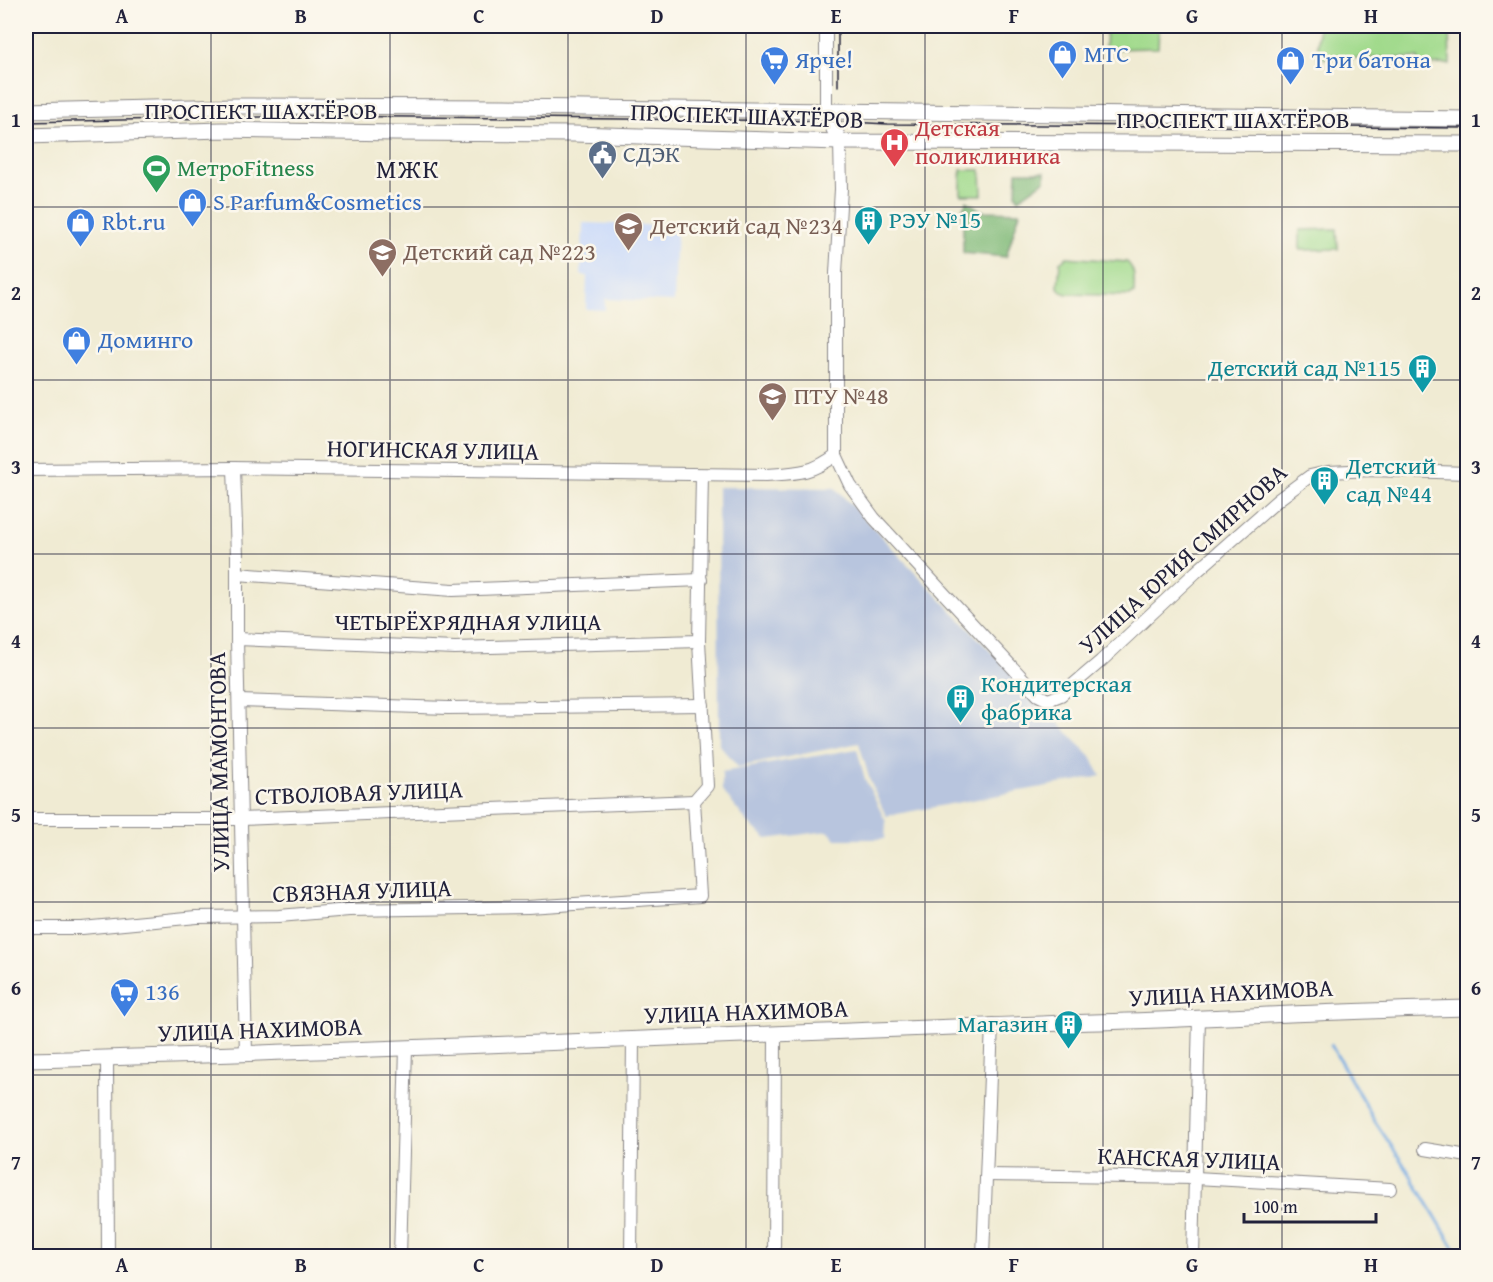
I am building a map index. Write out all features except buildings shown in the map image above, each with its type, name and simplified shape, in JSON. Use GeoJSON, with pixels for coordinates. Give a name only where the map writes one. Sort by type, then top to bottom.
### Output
{"type":"FeatureCollection","features":[{"type":"Feature","properties":{"kind":"main road","name":"ПРОСПЕКТ ШАХТЁРОВ"},"geometry":{"type":"LineString","coordinates":[[26,111],[235,106],[1467,119]]}},
{"type":"Feature","properties":{"kind":"main road"},"geometry":{"type":"LineString","coordinates":[[826,112],[840,142]]}},
{"type":"Feature","properties":{"kind":"main road","name":"ПРОСПЕКТ ШАХТЁРОВ"},"geometry":{"type":"LineString","coordinates":[[26,136],[222,130],[395,134],[585,134],[840,142],[1467,144]]}},
{"type":"Feature","properties":{"kind":"main road","name":"УЛИЦА НАХИМОВА"},"geometry":{"type":"LineString","coordinates":[[26,1060],[406,1048],[1354,1010],[1467,1008]]}},
{"type":"Feature","properties":{"kind":"street"},"geometry":{"type":"LineString","coordinates":[[826,26],[826,112]]}},
{"type":"Feature","properties":{"kind":"street"},"geometry":{"type":"LineString","coordinates":[[836,455],[836,284],[841,189],[840,142]]}},
{"type":"Feature","properties":{"kind":"street","name":"НОГИНСКАЯ УЛИЦА"},"geometry":{"type":"LineString","coordinates":[[26,470],[234,468],[766,475],[816,468],[836,455]]}},
{"type":"Feature","properties":{"kind":"street","name":"УЛИЦА ЮРИЯ СМИРНОВА"},"geometry":{"type":"LineString","coordinates":[[836,455],[850,485],[874,518],[1033,690],[1044,698],[1055,698],[1069,688],[1270,507],[1310,476],[1328,472],[1372,470],[1467,473]]}},
{"type":"Feature","properties":{"kind":"street","name":"УЛИЦА МАМОНТОВА"},"geometry":{"type":"LineString","coordinates":[[234,468],[246,1054]]}},
{"type":"Feature","properties":{"kind":"street"},"geometry":{"type":"LineString","coordinates":[[694,801],[707,786],[699,641],[702,475]]}},
{"type":"Feature","properties":{"kind":"street"},"geometry":{"type":"LineString","coordinates":[[237,574],[453,590],[700,580]]}},
{"type":"Feature","properties":{"kind":"street","name":"ЧЕТЫРЁХРЯДНАЯ УЛИЦА"},"geometry":{"type":"LineString","coordinates":[[237,639],[456,648],[699,641]]}},
{"type":"Feature","properties":{"kind":"street"},"geometry":{"type":"LineString","coordinates":[[239,701],[448,708],[703,705]]}},
{"type":"Feature","properties":{"kind":"street","name":"СТВОЛОВАЯ УЛИЦА"},"geometry":{"type":"LineString","coordinates":[[26,819],[241,819],[694,801]]}},
{"type":"Feature","properties":{"kind":"street","name":"СВЯЗНАЯ УЛИЦА"},"geometry":{"type":"LineString","coordinates":[[26,928],[82,928],[197,917],[279,916],[349,910],[528,907],[700,896],[694,801]]}},
{"type":"Feature","properties":{"kind":"street"},"geometry":{"type":"LineString","coordinates":[[1193,1257],[1199,1017]]}},
{"type":"Feature","properties":{"kind":"street"},"geometry":{"type":"LineString","coordinates":[[983,1257],[992,1024]]}},
{"type":"Feature","properties":{"kind":"street"},"geometry":{"type":"LineString","coordinates":[[774,1257],[775,1034]]}},
{"type":"Feature","properties":{"kind":"street"},"geometry":{"type":"LineString","coordinates":[[631,1257],[633,1039]]}},
{"type":"Feature","properties":{"kind":"street"},"geometry":{"type":"LineString","coordinates":[[400,1257],[406,1048]]}},
{"type":"Feature","properties":{"kind":"street"},"geometry":{"type":"LineString","coordinates":[[107,1058],[108,1257]]}},
{"type":"Feature","properties":{"kind":"street"},"geometry":{"type":"LineString","coordinates":[[1425,1149],[1467,1156]]}},
{"type":"Feature","properties":{"kind":"street","name":"КАНСКАЯ УЛИЦА"},"geometry":{"type":"LineString","coordinates":[[987,1174],[1196,1178],[1390,1189]]}},
{"type":"Feature","properties":{"kind":"shaded area","name":"Детский сад №234"},"geometry":{"type":"Polygon","coordinates":[[[583,223],[677,226],[674,302],[605,299],[605,310],[586,309],[587,276],[581,275],[583,223]]]}},
{"type":"Feature","properties":{"kind":"shaded area"},"geometry":{"type":"Polygon","coordinates":[[[718,487],[835,488],[1091,757],[1101,776],[886,816],[870,781],[859,743],[738,767],[719,745],[718,487]]]}},
{"type":"Feature","properties":{"kind":"shaded area"},"geometry":{"type":"Polygon","coordinates":[[[857,749],[865,779],[886,822],[885,839],[836,839],[828,831],[767,839],[748,823],[722,790],[722,772],[857,749]]]}},
{"type":"Feature","properties":{"kind":"green space"},"geometry":{"type":"Polygon","coordinates":[[[1106,26],[1159,26],[1158,48],[1105,49],[1106,26]]]}},
{"type":"Feature","properties":{"kind":"green space"},"geometry":{"type":"Polygon","coordinates":[[[1424,26],[1449,26],[1450,64],[1418,65],[1418,58],[1318,58],[1318,28],[1423,28],[1424,26]]]}},
{"type":"Feature","properties":{"kind":"green space"},"geometry":{"type":"Polygon","coordinates":[[[961,170],[981,170],[982,195],[961,195],[961,170]]]}},
{"type":"Feature","properties":{"kind":"green space"},"geometry":{"type":"Polygon","coordinates":[[[1017,172],[1045,172],[1045,180],[1019,199],[1016,195],[1017,172]]]}},
{"type":"Feature","properties":{"kind":"green space"},"geometry":{"type":"Polygon","coordinates":[[[967,201],[982,211],[1020,212],[1006,257],[963,253],[963,208],[967,201]]]}},
{"type":"Feature","properties":{"kind":"green space"},"geometry":{"type":"Polygon","coordinates":[[[1337,229],[1338,249],[1300,250],[1300,230],[1337,229]]]}},
{"type":"Feature","properties":{"kind":"green space"},"geometry":{"type":"Polygon","coordinates":[[[1067,257],[1127,262],[1133,272],[1134,293],[1130,296],[1061,292],[1058,287],[1060,262],[1067,257]]]}},
{"type":"Feature","properties":{"kind":"waterway"},"geometry":{"type":"LineString","coordinates":[[1331,1045],[1374,1120],[1410,1174],[1459,1256]]}},
{"type":"Feature","properties":{"kind":"tram line"},"geometry":{"type":"LineString","coordinates":[[838,26],[838,86]]}},
{"type":"Feature","properties":{"kind":"tram line"},"geometry":{"type":"LineString","coordinates":[[26,122],[307,116],[830,121],[888,124],[1468,128]]}},
{"type":"Feature","properties":{"kind":"place","name":"МТС"},"geometry":{"type":"Point","coordinates":[1063,80]}},
{"type":"Feature","properties":{"kind":"place","name":"Ярче!"},"geometry":{"type":"Point","coordinates":[774,86]}},
{"type":"Feature","properties":{"kind":"place","name":"Три батона"},"geometry":{"type":"Point","coordinates":[1291,86]}},
{"type":"Feature","properties":{"kind":"place","name":"Детская поликлиника"},"geometry":{"type":"Point","coordinates":[894,168]}},
{"type":"Feature","properties":{"kind":"place","name":"СДЭК"},"geometry":{"type":"Point","coordinates":[602,180]}},
{"type":"Feature","properties":{"kind":"place","name":"МетроFitness"},"geometry":{"type":"Point","coordinates":[156,194]}},
{"type":"Feature","properties":{"kind":"place","name":"S Parfum&Cosmetics"},"geometry":{"type":"Point","coordinates":[192,228]}},
{"type":"Feature","properties":{"kind":"place","name":"РЭУ №15"},"geometry":{"type":"Point","coordinates":[868,246]}},
{"type":"Feature","properties":{"kind":"place","name":"Rbt.ru"},"geometry":{"type":"Point","coordinates":[81,248]}},
{"type":"Feature","properties":{"kind":"place","name":"Детский сад №234"},"geometry":{"type":"Point","coordinates":[629,252]}},
{"type":"Feature","properties":{"kind":"place","name":"Детский сад №223"},"geometry":{"type":"Point","coordinates":[382,278]}},
{"type":"Feature","properties":{"kind":"place","name":"Доминго"},"geometry":{"type":"Point","coordinates":[77,366]}},
{"type":"Feature","properties":{"kind":"place","name":"Детский сад №115"},"geometry":{"type":"Point","coordinates":[1422,394]}},
{"type":"Feature","properties":{"kind":"place","name":"ПТУ №48"},"geometry":{"type":"Point","coordinates":[773,422]}},
{"type":"Feature","properties":{"kind":"place","name":"Детский сад №44"},"geometry":{"type":"Point","coordinates":[1325,506]}},
{"type":"Feature","properties":{"kind":"place","name":"Кондитерская фабрика"},"geometry":{"type":"Point","coordinates":[960,724]}},
{"type":"Feature","properties":{"kind":"place","name":"136"},"geometry":{"type":"Point","coordinates":[124,1018]}},
{"type":"Feature","properties":{"kind":"place","name":"Магазин"},"geometry":{"type":"Point","coordinates":[1069,1050]}},
{"type":"Feature","properties":{"kind":"district","name":"МЖК"},"geometry":{"type":"Point","coordinates":[408,169]}}]}
